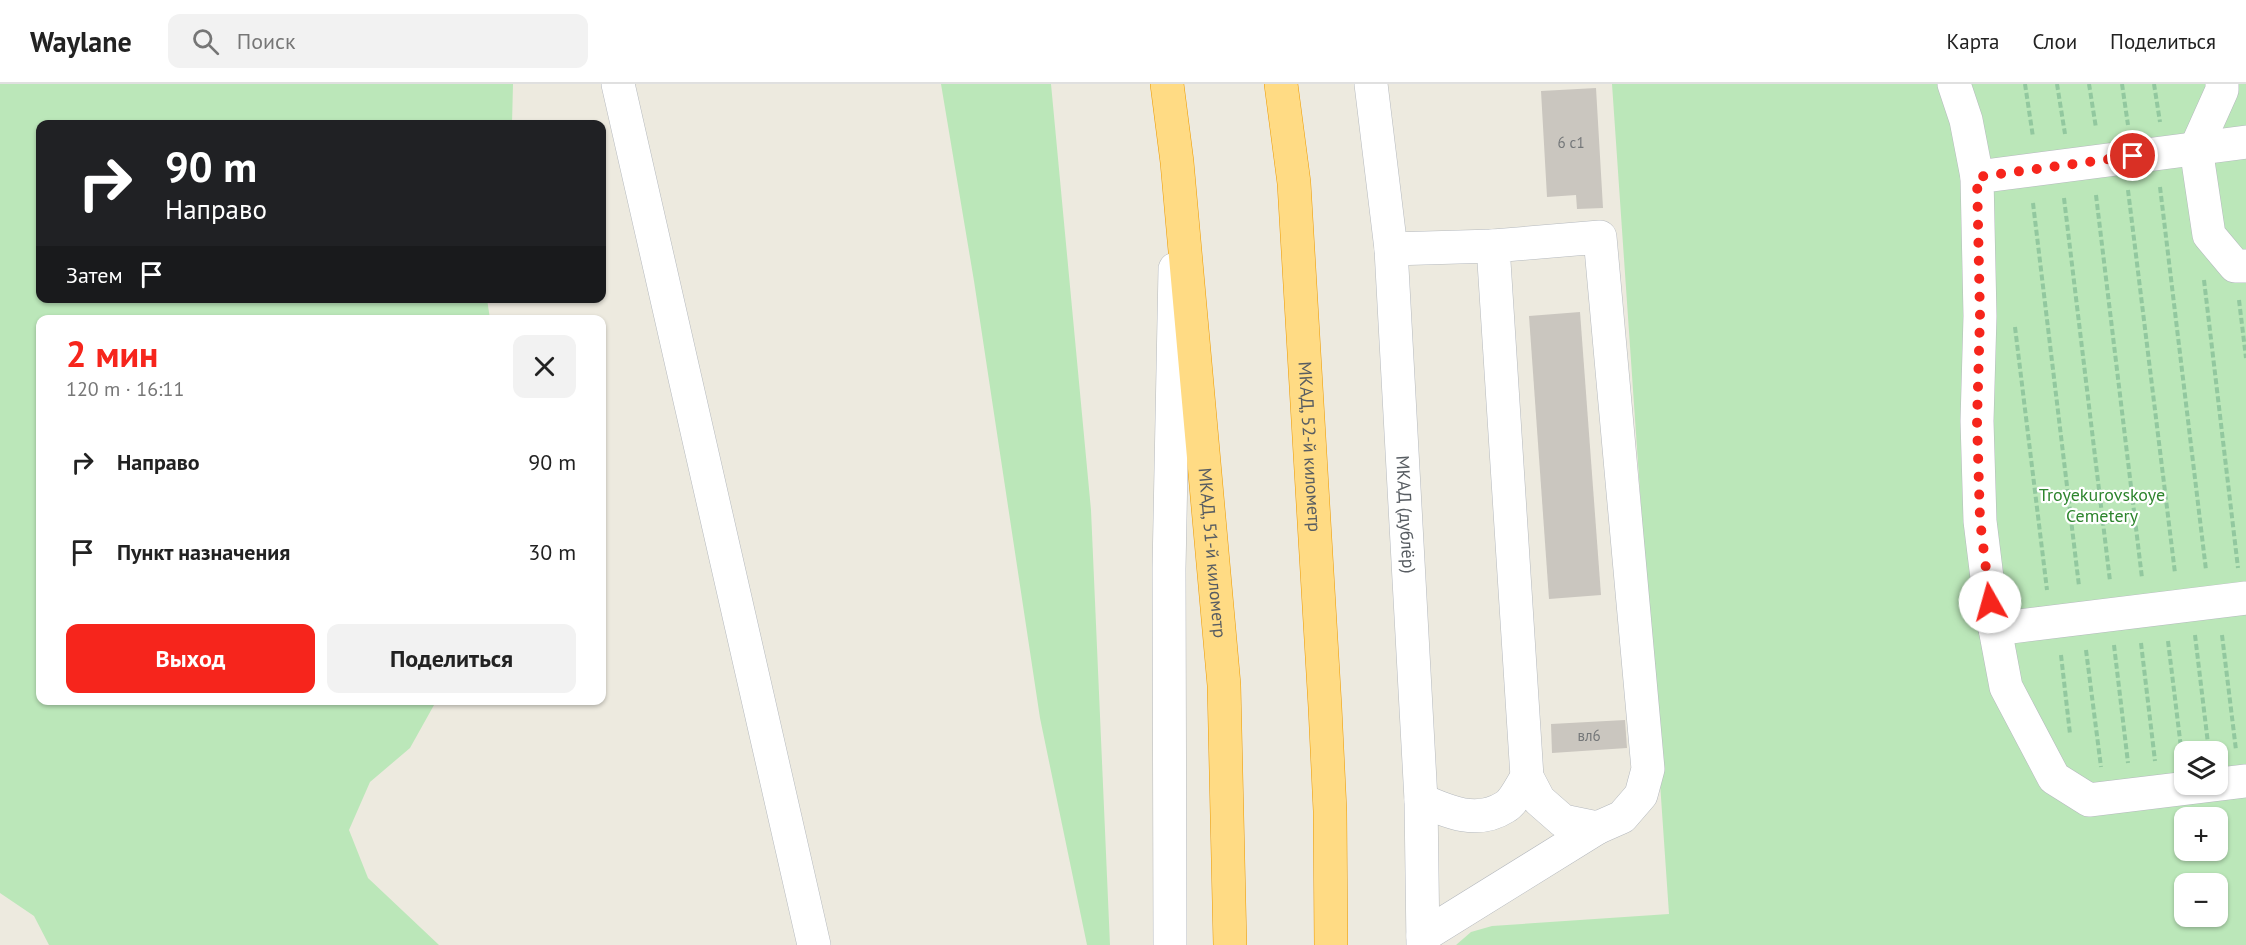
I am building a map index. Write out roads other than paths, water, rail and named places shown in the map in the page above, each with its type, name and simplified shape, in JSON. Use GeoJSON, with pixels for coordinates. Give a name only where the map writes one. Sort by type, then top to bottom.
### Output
{"type":"FeatureCollection","features":[{"type":"Feature","properties":{"kind":"highway"},"geometry":{"type":"LineString","coordinates":[[1167,84],[1177,162]]}},
{"type":"Feature","properties":{"kind":"highway","name":"МКАД, 52-й километр"},"geometry":{"type":"LineString","coordinates":[[1281,84],[1294,183],[1330,811],[1331,945]]}},
{"type":"Feature","properties":{"kind":"highway","name":"МКАД, 51-й километр"},"geometry":{"type":"LineString","coordinates":[[1177,162],[1224,685],[1230,945]]}},
{"type":"Feature","properties":{"kind":"street"},"geometry":{"type":"LineString","coordinates":[[618,84],[814,945]]}},
{"type":"Feature","properties":{"kind":"street","name":"МКАД (дублёр)"},"geometry":{"type":"LineString","coordinates":[[1371,84],[1391,249],[1421,800],[1423,940]]}},
{"type":"Feature","properties":{"kind":"street"},"geometry":{"type":"LineString","coordinates":[[1954,84],[1966,120],[1977,177],[1980,316],[1977,421],[1980,520],[1995,629],[2006,687],[2054,778],[2089,800],[2243,782]]}},
{"type":"Feature","properties":{"kind":"street"},"geometry":{"type":"LineString","coordinates":[[2222,84],[2222,90],[2196,148],[2209,235],[2241,266]]}},
{"type":"Feature","properties":{"kind":"street"},"geometry":{"type":"LineString","coordinates":[[1977,177],[2246,142]]}},
{"type":"Feature","properties":{"kind":"street"},"geometry":{"type":"LineString","coordinates":[[1170,945],[1169,569],[1177,162]]}},
{"type":"Feature","properties":{"kind":"street"},"geometry":{"type":"LineString","coordinates":[[1391,249],[1493,246],[1600,237],[1648,769],[1641,795],[1622,817],[1597,828],[1423,940]]}},
{"type":"Feature","properties":{"kind":"street"},"geometry":{"type":"LineString","coordinates":[[1493,246],[1527,777],[1539,800],[1563,821],[1597,828]]}},
{"type":"Feature","properties":{"kind":"street"},"geometry":{"type":"LineString","coordinates":[[1995,629],[2153,609]]}},
{"type":"Feature","properties":{"kind":"street"},"geometry":{"type":"LineString","coordinates":[[1421,800],[1453,814],[1483,816],[1507,807],[1527,777]]}},
{"type":"Feature","properties":{"kind":"park label","name":"Troyekurovskoye Cemetery"},"geometry":{"type":"Point","coordinates":[2102,505]}}]}
